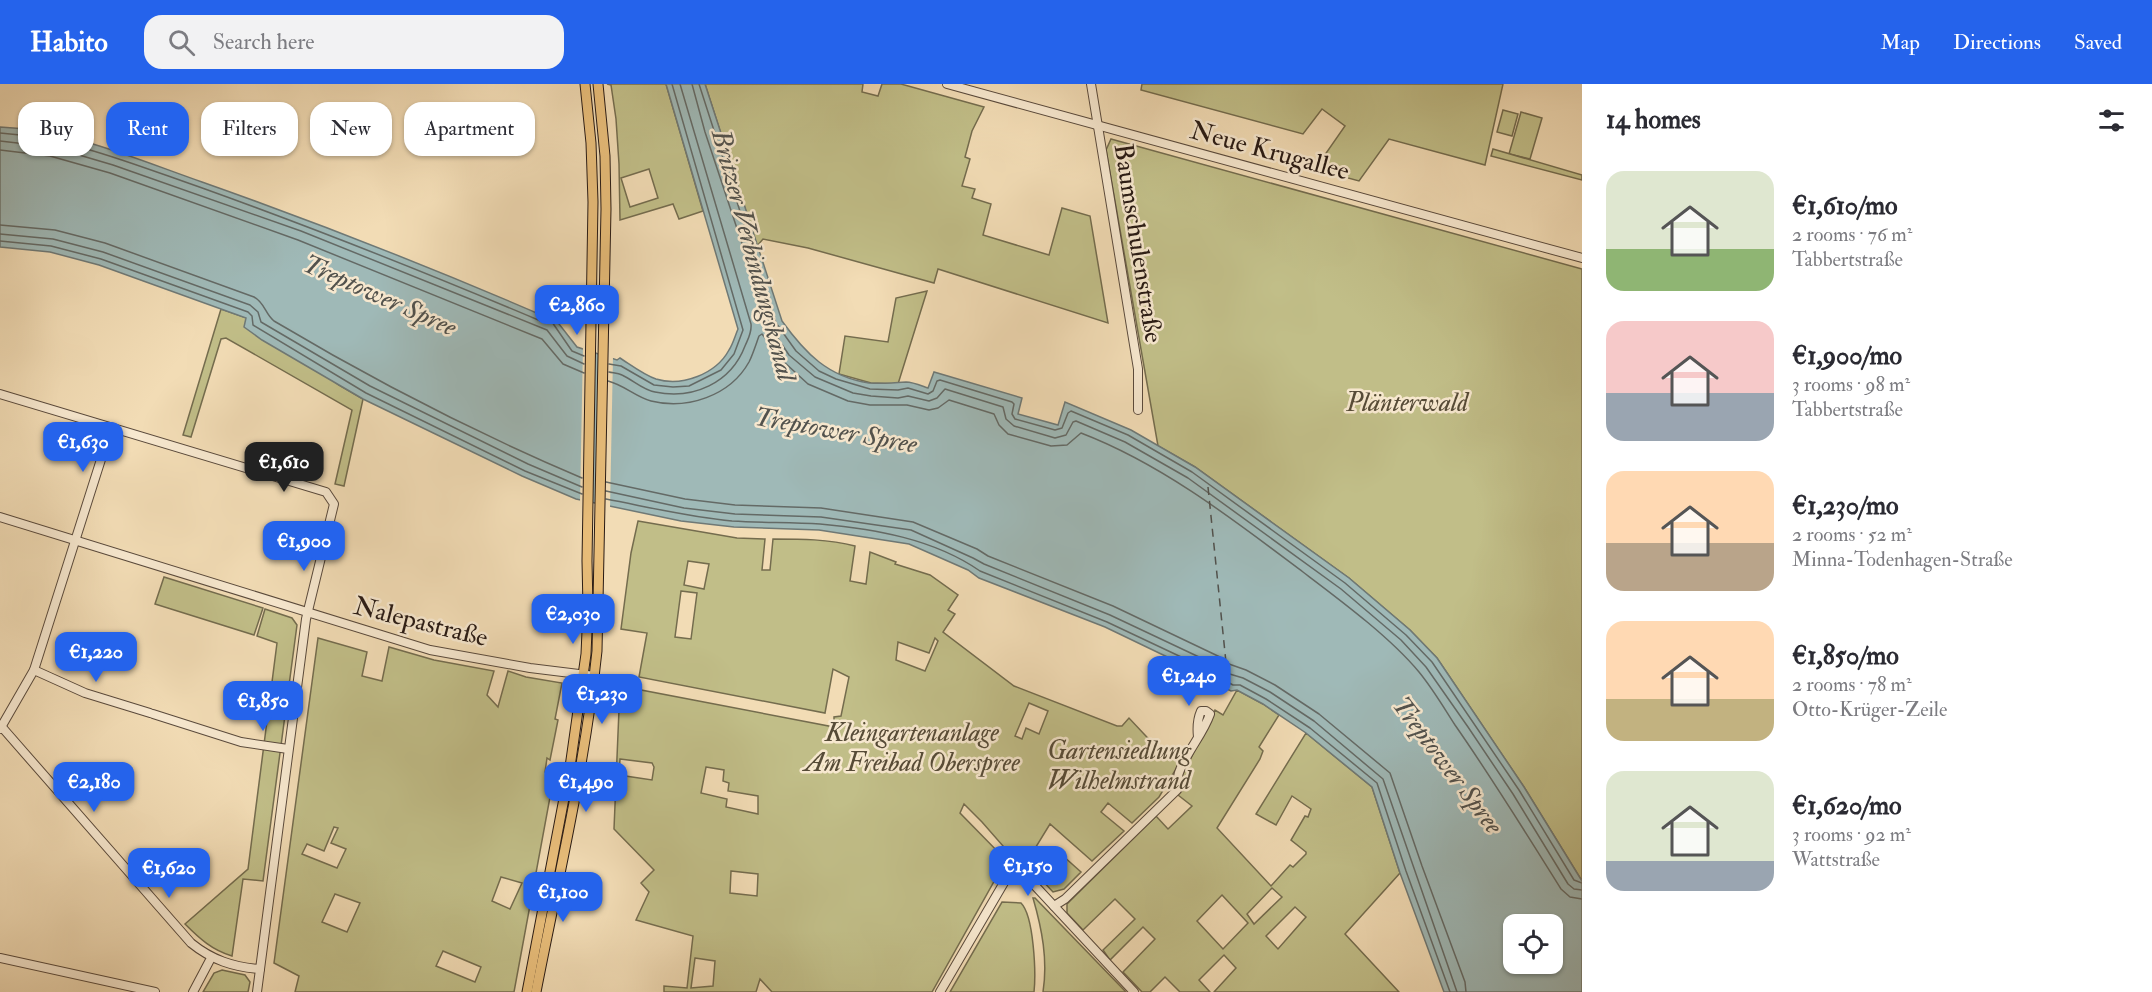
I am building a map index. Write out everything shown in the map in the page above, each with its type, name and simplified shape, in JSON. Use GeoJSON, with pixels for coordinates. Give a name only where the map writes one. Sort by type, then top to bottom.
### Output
{"type":"FeatureCollection","features":[{"type":"Feature","properties":{"kind":"main road"},"geometry":{"type":"LineString","coordinates":[[527,992],[570,767],[584,674],[588,608],[593,229],[592,172],[585,84]]}},
{"type":"Feature","properties":{"kind":"main road"},"geometry":{"type":"LineString","coordinates":[[536,992],[580,772],[595,676],[599,629],[606,220],[605,156],[598,84]]}},
{"type":"Feature","properties":{"kind":"street","name":"Neue Krugallee"},"geometry":{"type":"LineString","coordinates":[[946,84],[1582,258]]}},
{"type":"Feature","properties":{"kind":"street","name":"Baumschulenstraße"},"geometry":{"type":"LineString","coordinates":[[1091,84],[1138,369],[1138,410]]}},
{"type":"Feature","properties":{"kind":"street"},"geometry":{"type":"LineString","coordinates":[[0,394],[326,492],[333,504],[307,612],[256,992]]}},
{"type":"Feature","properties":{"kind":"street"},"geometry":{"type":"LineString","coordinates":[[111,428],[34,670],[1,727],[191,943],[211,958],[260,969]]}},
{"type":"Feature","properties":{"kind":"street","name":"Nalepastraße"},"geometry":{"type":"LineString","coordinates":[[0,517],[430,650],[530,668],[595,676]]}},
{"type":"Feature","properties":{"kind":"street"},"geometry":{"type":"LineString","coordinates":[[34,670],[82,692],[241,742],[288,749]]}},
{"type":"Feature","properties":{"kind":"street"},"geometry":{"type":"LineString","coordinates":[[1054,906],[1073,891],[1177,790],[1179,772],[1198,737]]}},
{"type":"Feature","properties":{"kind":"street"},"geometry":{"type":"LineString","coordinates":[[940,992],[1009,873],[1014,870],[1025,875],[1134,992]]}},
{"type":"Feature","properties":{"kind":"street"},"geometry":{"type":"LineString","coordinates":[[0,958],[155,992]]}},
{"type":"Feature","properties":{"kind":"street"},"geometry":{"type":"LineString","coordinates":[[193,992],[211,958]]}},
{"type":"Feature","properties":{"kind":"green space"},"geometry":{"type":"Polygon","coordinates":[[[607,84],[666,84],[703,211],[679,219],[673,204],[620,220],[616,119],[611,85],[607,84]],[[649,169],[621,178],[630,207],[658,198],[649,169]]]}},
{"type":"Feature","properties":{"kind":"green space"},"geometry":{"type":"Polygon","coordinates":[[[705,84],[863,84],[862,92],[878,96],[882,84],[901,84],[984,107],[972,131],[965,157],[970,159],[962,186],[975,189],[972,198],[991,204],[983,235],[1049,255],[1062,208],[1090,216],[1108,323],[938,269],[934,283],[808,248],[763,239],[757,246],[705,84]]]}},
{"type":"Feature","properties":{"kind":"green space"},"geometry":{"type":"Polygon","coordinates":[[[1142,84],[1503,84],[1485,165],[1389,139],[1359,181],[1315,169],[1345,126],[1322,109],[1303,134],[1141,90],[1142,84]]]}},
{"type":"Feature","properties":{"kind":"green space"},"geometry":{"type":"Polygon","coordinates":[[[1503,110],[1518,114],[1512,136],[1497,132],[1503,110]]]}},
{"type":"Feature","properties":{"kind":"green space"},"geometry":{"type":"Polygon","coordinates":[[[1521,112],[1542,118],[1530,159],[1509,154],[1521,112]]]}},
{"type":"Feature","properties":{"kind":"green space","name":"Plänterwald"},"geometry":{"type":"Polygon","coordinates":[[[1111,139],[1582,269],[1582,881],[1524,787],[1437,658],[1410,630],[1349,578],[1195,467],[1158,446],[1106,150],[1111,139]]]}},
{"type":"Feature","properties":{"kind":"green space"},"geometry":{"type":"Polygon","coordinates":[[[1493,149],[1582,175],[1582,180],[1491,156],[1493,149]]]}},
{"type":"Feature","properties":{"kind":"green space"},"geometry":{"type":"Polygon","coordinates":[[[927,291],[898,384],[871,383],[839,374],[845,336],[888,342],[896,298],[927,291]]]}},
{"type":"Feature","properties":{"kind":"green space"},"geometry":{"type":"Polygon","coordinates":[[[221,309],[247,318],[339,385],[363,399],[344,486],[335,484],[352,410],[226,338],[221,339],[191,437],[183,435],[221,309]]]}},
{"type":"Feature","properties":{"kind":"green space","name":"Kleingartenanlage Am Freibad Oberspree"},"geometry":{"type":"Polygon","coordinates":[[[638,521],[737,538],[765,539],[762,570],[770,570],[773,539],[804,539],[855,546],[850,581],[866,584],[870,552],[896,562],[895,564],[930,575],[958,595],[948,610],[955,614],[943,632],[1014,686],[1117,726],[1122,726],[1129,718],[1161,752],[1182,759],[1159,797],[1132,823],[1108,803],[1101,812],[1124,831],[1092,861],[1050,824],[1034,850],[1052,864],[1063,856],[1081,872],[1064,889],[1053,892],[1025,862],[1010,854],[964,804],[960,813],[1006,860],[932,992],[772,992],[760,979],[756,992],[664,992],[664,986],[687,988],[693,936],[636,920],[649,892],[641,883],[654,870],[614,829],[620,686],[834,727],[834,717],[841,716],[849,677],[833,669],[825,713],[639,677],[647,633],[621,629],[631,553],[638,521]],[[688,561],[684,585],[704,589],[709,564],[688,561]],[[681,591],[675,637],[691,639],[697,593],[681,591]],[[935,638],[929,653],[898,642],[896,660],[925,671],[938,641],[935,638]],[[1029,703],[1015,736],[1022,739],[1026,728],[1039,734],[1048,711],[1029,703]],[[620,759],[619,775],[652,780],[654,767],[652,763],[620,759]],[[706,767],[701,793],[727,799],[726,807],[758,814],[758,796],[728,791],[729,783],[723,781],[724,770],[706,767]],[[731,871],[730,893],[757,896],[758,874],[731,871]],[[695,958],[691,988],[713,986],[715,961],[695,958]]]}},
{"type":"Feature","properties":{"kind":"green space"},"geometry":{"type":"Polygon","coordinates":[[[164,577],[263,608],[254,635],[155,604],[164,577]]]}},
{"type":"Feature","properties":{"kind":"green space"},"geometry":{"type":"Polygon","coordinates":[[[265,609],[292,618],[297,625],[263,881],[243,879],[232,956],[218,951],[185,924],[248,869],[277,643],[257,636],[265,609]]]}},
{"type":"Feature","properties":{"kind":"green space"},"geometry":{"type":"Polygon","coordinates":[[[318,638],[367,652],[362,676],[382,681],[389,647],[434,660],[494,671],[487,695],[498,707],[508,671],[526,677],[562,683],[555,719],[558,720],[550,760],[547,758],[545,772],[553,781],[514,992],[295,992],[299,976],[274,963],[318,638]],[[334,827],[324,851],[307,844],[302,854],[337,868],[346,849],[331,843],[338,828],[334,827]],[[501,877],[492,901],[510,909],[522,883],[501,877]],[[335,894],[322,922],[347,932],[360,903],[335,894]],[[443,951],[436,966],[475,982],[481,967],[443,951]]]}},
{"type":"Feature","properties":{"kind":"green space","name":"Gartensiedlung Wilhelmstrand"},"geometry":{"type":"Polygon","coordinates":[[[1237,690],[1279,715],[1259,747],[1263,751],[1260,759],[1217,828],[1271,886],[1290,865],[1293,867],[1306,854],[1291,840],[1305,816],[1308,817],[1311,809],[1292,796],[1276,825],[1256,814],[1306,733],[1372,787],[1400,873],[1345,934],[1399,992],[1214,992],[1236,968],[1224,955],[1199,980],[1210,992],[1180,992],[1165,977],[1150,992],[1142,992],[1123,972],[1155,939],[1143,927],[1110,960],[1103,950],[1135,919],[1115,899],[1083,930],[1067,913],[1067,904],[1156,816],[1168,829],[1192,806],[1178,795],[1182,791],[1184,778],[1182,776],[1215,710],[1223,715],[1237,690]],[[1272,888],[1247,914],[1254,924],[1282,897],[1272,888]],[[1222,895],[1197,921],[1223,949],[1248,923],[1222,895]],[[1295,907],[1266,936],[1278,949],[1306,917],[1295,907]]]}},
{"type":"Feature","properties":{"kind":"green space"},"geometry":{"type":"Polygon","coordinates":[[[1033,898],[1126,992],[1043,992],[1045,968],[1043,945],[1033,898]]]}},
{"type":"Feature","properties":{"kind":"green space"},"geometry":{"type":"Polygon","coordinates":[[[1002,902],[1021,903],[1029,920],[1035,972],[1034,992],[950,992],[1002,902]]]}},
{"type":"Feature","properties":{"kind":"green space"},"geometry":{"type":"Polygon","coordinates":[[[222,970],[245,975],[250,982],[248,992],[203,992],[214,973],[222,970]]]}},
{"type":"Feature","properties":{"kind":"water"},"geometry":{"type":"Polygon","coordinates":[[[666,84],[705,84],[782,321],[819,362],[841,375],[869,383],[909,382],[928,388],[934,372],[1022,398],[1018,414],[1058,425],[1065,402],[1131,430],[1195,467],[1349,578],[1410,630],[1437,658],[1524,787],[1582,881],[1582,992],[1444,992],[1400,873],[1372,787],[1306,733],[1263,704],[1237,690],[1231,691],[1210,681],[1211,678],[1105,627],[979,578],[968,570],[909,544],[819,530],[734,527],[681,521],[576,499],[522,476],[363,399],[262,340],[244,327],[246,318],[99,265],[50,252],[0,247],[0,127],[18,128],[18,156],[94,156],[94,144],[103,147],[106,148],[106,156],[131,156],[332,230],[546,317],[559,293],[572,300],[559,324],[577,347],[617,360],[620,358],[656,379],[687,380],[707,372],[716,366],[732,345],[738,329],[666,84]]]}},
{"type":"Feature","properties":{"kind":"pier"},"geometry":{"type":"Polygon","coordinates":[[[583,346],[595,350],[592,505],[580,503],[583,346]]]}},
{"type":"Feature","properties":{"kind":"pier"},"geometry":{"type":"Polygon","coordinates":[[[600,352],[613,356],[610,509],[597,506],[600,352]]]}},
{"type":"Feature","properties":{"kind":"ferry route"},"geometry":{"type":"LineString","coordinates":[[1208,487],[1228,682]]}},
{"type":"Feature","properties":{"kind":"water label","name":"Britzer Verbindungskanal"},"geometry":{"type":"Point","coordinates":[754,255]}},
{"type":"Feature","properties":{"kind":"water label","name":"Treptower Spree"},"geometry":{"type":"Point","coordinates":[380,295]}},
{"type":"Feature","properties":{"kind":"water label","name":"Treptower Spree"},"geometry":{"type":"Point","coordinates":[836,430]}},
{"type":"Feature","properties":{"kind":"water label","name":"Treptower Spree"},"geometry":{"type":"Point","coordinates":[1448,765]}}]}
